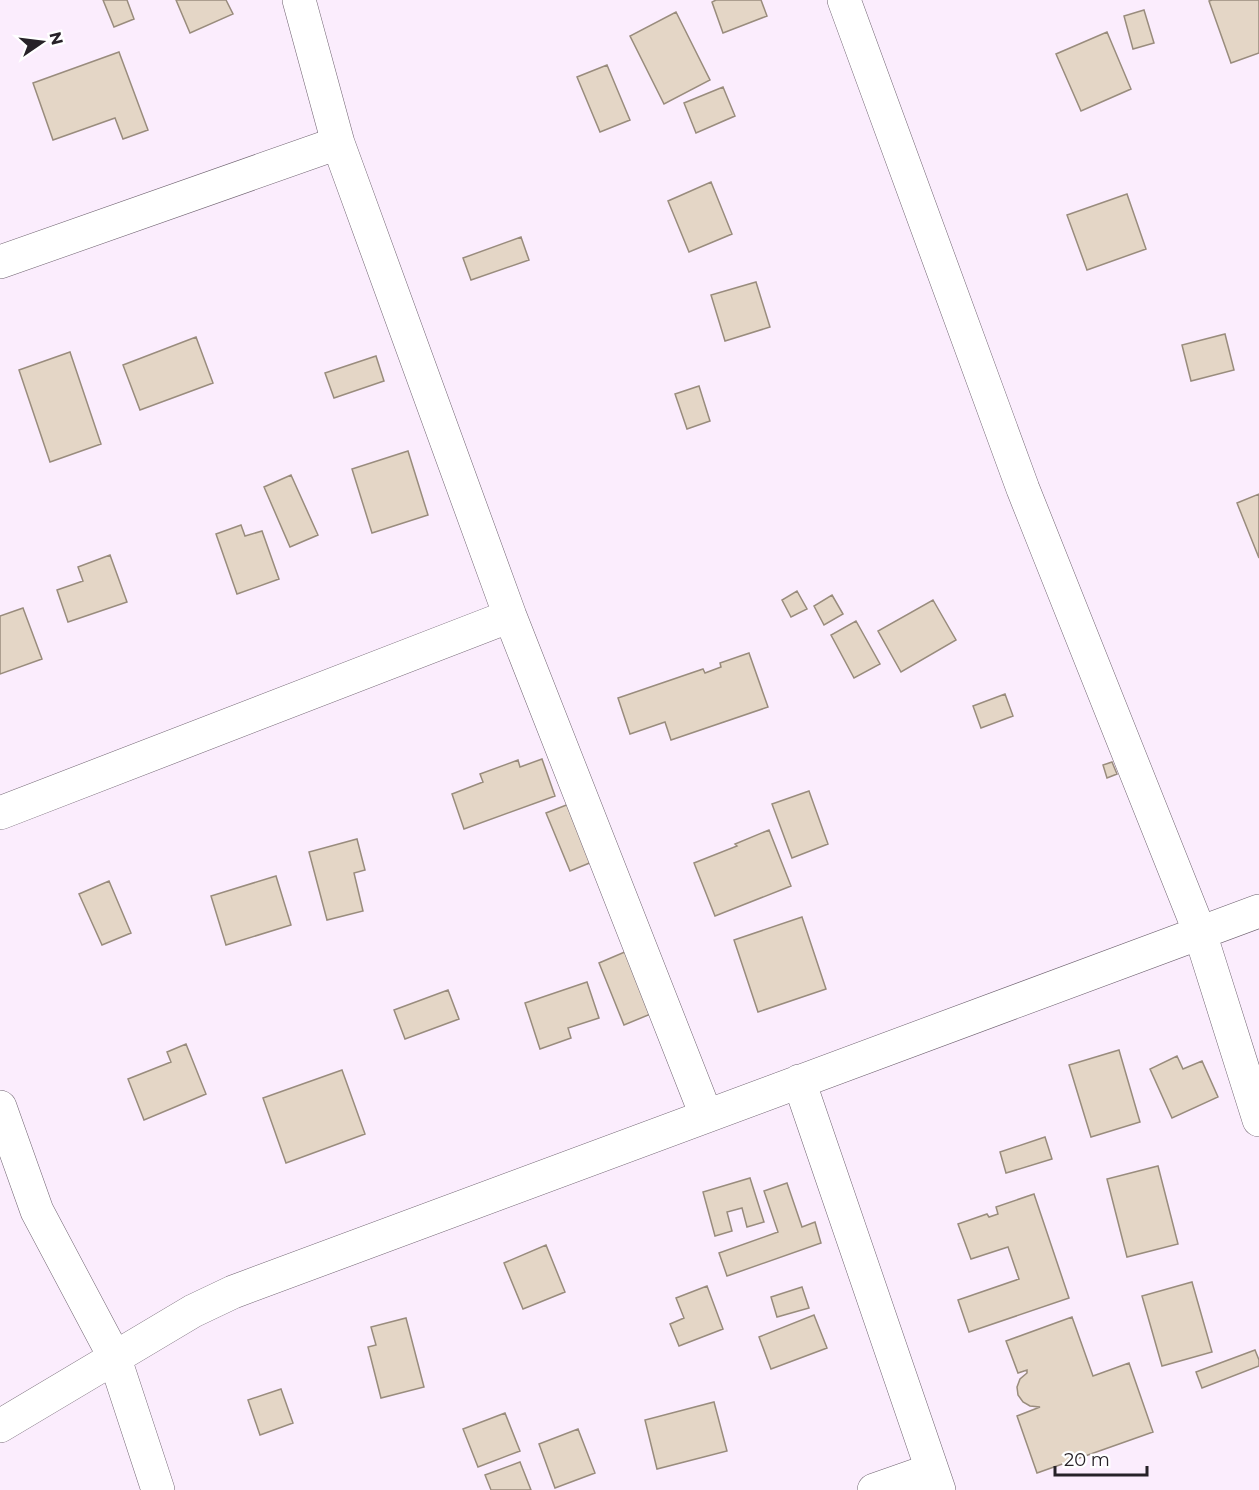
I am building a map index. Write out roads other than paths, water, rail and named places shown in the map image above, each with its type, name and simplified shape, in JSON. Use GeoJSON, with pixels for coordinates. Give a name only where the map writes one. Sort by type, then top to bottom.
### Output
{"type":"FeatureCollection","features":[{"type":"Feature","properties":{"kind":"street"},"geometry":{"type":"LineString","coordinates":[[299,0],[338,143],[510,616],[706,1115]]}},
{"type":"Feature","properties":{"kind":"street"},"geometry":{"type":"LineString","coordinates":[[844,0],[1023,489],[1200,933],[1259,1120]]}},
{"type":"Feature","properties":{"kind":"street"},"geometry":{"type":"LineString","coordinates":[[0,262],[338,143]]}},
{"type":"Feature","properties":{"kind":"street"},"geometry":{"type":"LineString","coordinates":[[0,813],[510,616]]}},
{"type":"Feature","properties":{"kind":"street"},"geometry":{"type":"LineString","coordinates":[[0,1426],[114,1356],[193,1311],[233,1292],[1259,911]]}},
{"type":"Feature","properties":{"kind":"street"},"geometry":{"type":"LineString","coordinates":[[799,1081],[935,1480],[874,1490]]}},
{"type":"Feature","properties":{"kind":"street"},"geometry":{"type":"LineString","coordinates":[[0,1107],[37,1211],[114,1356],[158,1490]]}}]}
